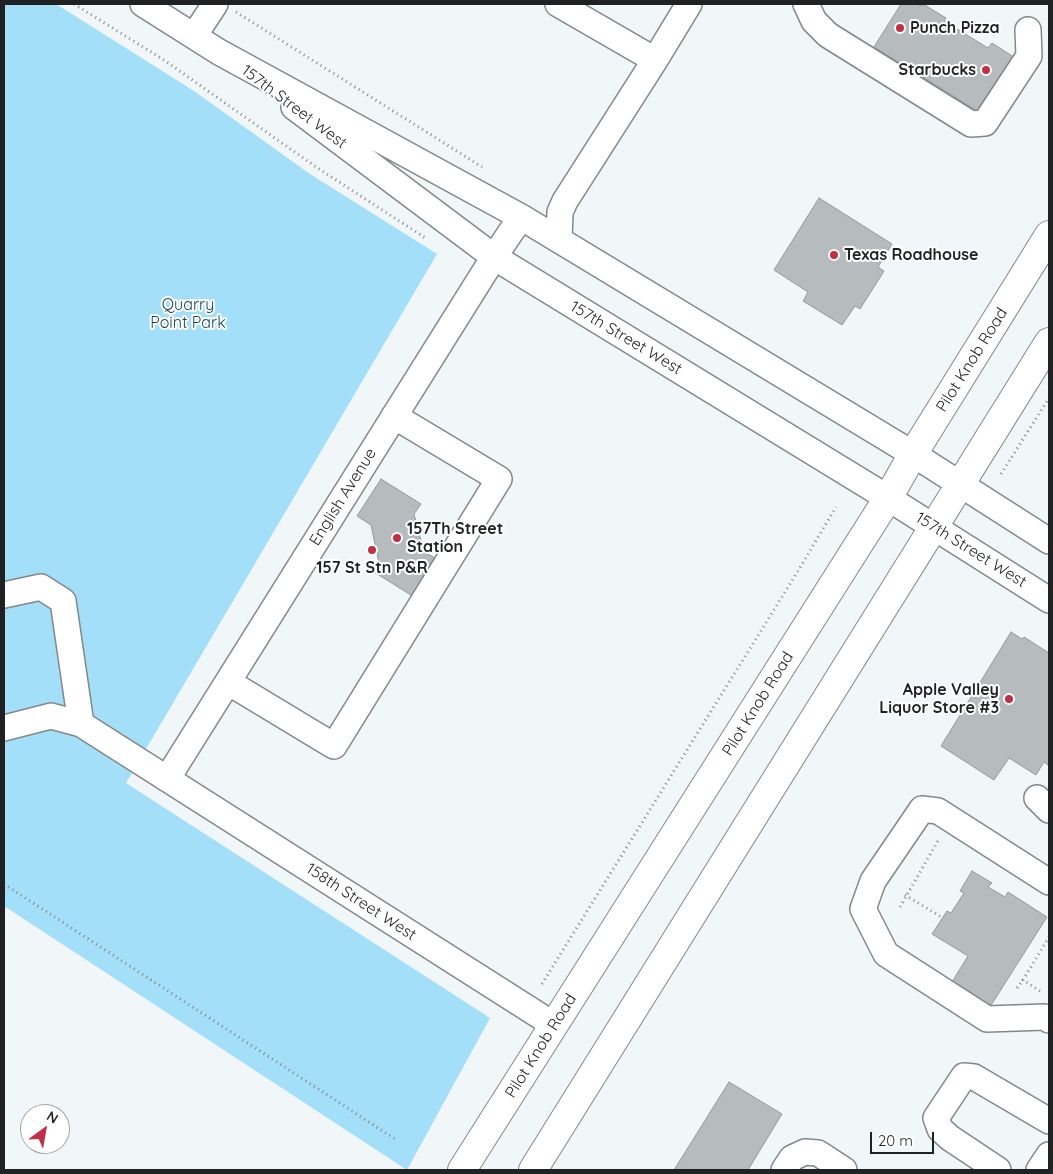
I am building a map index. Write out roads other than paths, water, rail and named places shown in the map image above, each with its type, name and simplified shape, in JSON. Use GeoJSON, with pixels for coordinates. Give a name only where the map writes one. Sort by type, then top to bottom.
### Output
{"type":"FeatureCollection","features":[{"type":"Feature","properties":{"kind":"main road","name":"Pilot Knob Road"},"geometry":{"type":"LineString","coordinates":[[462,1170],[888,498],[913,454],[1049,235]]}},
{"type":"Feature","properties":{"kind":"main road"},"geometry":{"type":"LineString","coordinates":[[533,1170],[1049,342]]}},
{"type":"Feature","properties":{"kind":"street","name":"157th Street West"},"geometry":{"type":"LineString","coordinates":[[143,4],[219,52],[494,256],[888,498],[1049,600]]}},
{"type":"Feature","properties":{"kind":"street"},"geometry":{"type":"LineString","coordinates":[[194,36],[215,4]]}},
{"type":"Feature","properties":{"kind":"street"},"geometry":{"type":"LineString","coordinates":[[559,240],[560,212],[565,201],[689,4]]}},
{"type":"Feature","properties":{"kind":"street"},"geometry":{"type":"LineString","coordinates":[[806,4],[814,21],[828,35],[971,124],[985,123],[1029,56],[1028,30]]}},
{"type":"Feature","properties":{"kind":"street"},"geometry":{"type":"LineString","coordinates":[[563,5],[655,60]]}},
{"type":"Feature","properties":{"kind":"street","name":"157th Street West"},"geometry":{"type":"LineString","coordinates":[[219,52],[521,217],[913,454],[1049,541]]}},
{"type":"Feature","properties":{"kind":"street","name":"English Avenue"},"geometry":{"type":"LineString","coordinates":[[168,778],[494,256],[521,217]]}},
{"type":"Feature","properties":{"kind":"street"},"geometry":{"type":"LineString","coordinates":[[228,682],[334,746],[339,738],[499,479],[394,416]]}},
{"type":"Feature","properties":{"kind":"street"},"geometry":{"type":"LineString","coordinates":[[4,595],[41,587],[63,601],[81,724]]}},
{"type":"Feature","properties":{"kind":"street","name":"158th Street West"},"geometry":{"type":"LineString","coordinates":[[4,728],[51,716],[81,724],[554,1025]]}},
{"type":"Feature","properties":{"kind":"street"},"geometry":{"type":"LineString","coordinates":[[1046,1009],[987,1019],[886,954],[863,909],[873,881],[922,808],[938,811],[952,819],[1049,882]]}},
{"type":"Feature","properties":{"kind":"street"},"geometry":{"type":"LineString","coordinates":[[998,1170],[950,1138],[940,1128],[936,1118],[964,1076],[974,1077],[1049,1121]]}},
{"type":"Feature","properties":{"kind":"street"},"geometry":{"type":"LineString","coordinates":[[784,1170],[792,1158],[805,1152],[818,1154],[844,1170]]}},
{"type":"Feature","properties":{"kind":"street"},"geometry":{"type":"LineString","coordinates":[[1040,1170],[1049,1155]]}},
{"type":"Feature","properties":{"kind":"place","name":"Punch Pizza"},"geometry":{"type":"Point","coordinates":[900,28]}},
{"type":"Feature","properties":{"kind":"place","name":"Starbucks"},"geometry":{"type":"Point","coordinates":[986,70]}},
{"type":"Feature","properties":{"kind":"place","name":"Texas Roadhouse"},"geometry":{"type":"Point","coordinates":[834,255]}},
{"type":"Feature","properties":{"kind":"place","name":"157Th Street Station"},"geometry":{"type":"Point","coordinates":[397,538]}},
{"type":"Feature","properties":{"kind":"place","name":"157 St Stn P&R"},"geometry":{"type":"Point","coordinates":[372,550]}},
{"type":"Feature","properties":{"kind":"place","name":"Apple Valley Liquor Store #3"},"geometry":{"type":"Point","coordinates":[1009,699]}},
{"type":"Feature","properties":{"kind":"park label","name":"Quarry Point Park"},"geometry":{"type":"Point","coordinates":[188,314]}}]}
